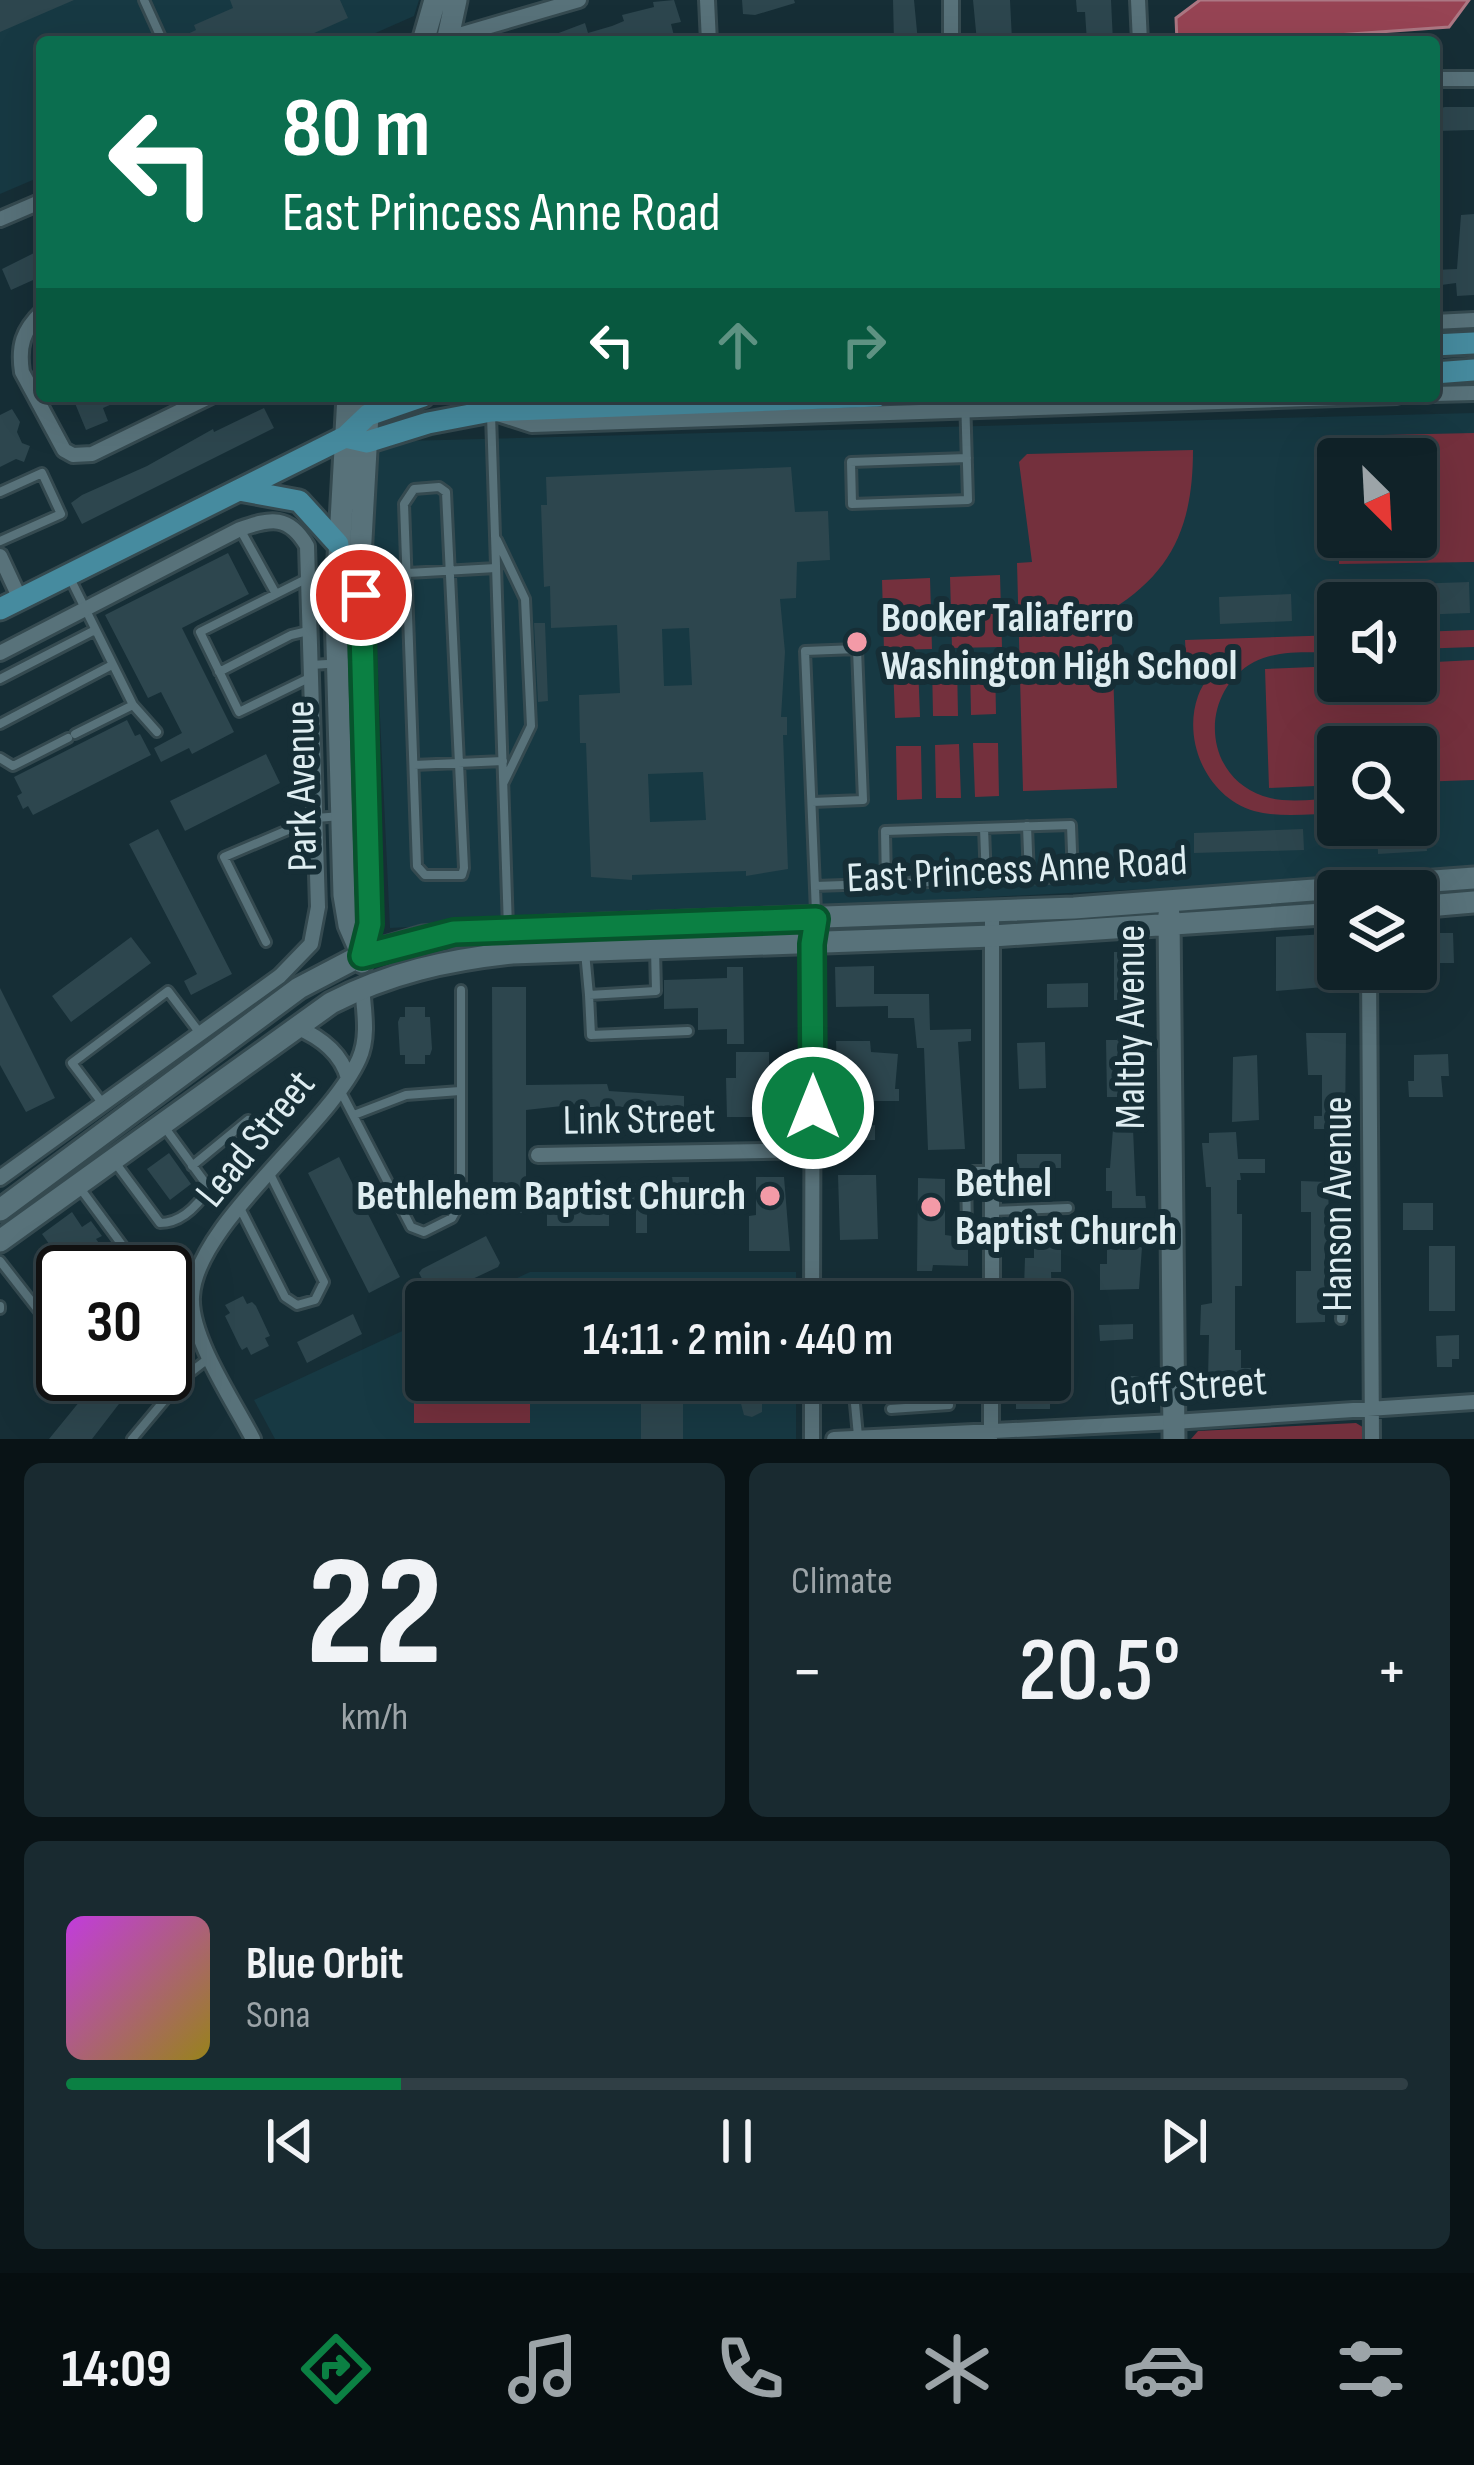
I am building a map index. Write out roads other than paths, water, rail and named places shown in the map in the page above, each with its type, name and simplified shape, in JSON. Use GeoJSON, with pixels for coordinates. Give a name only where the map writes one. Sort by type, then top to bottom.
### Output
{"type":"FeatureCollection","features":[{"type":"Feature","properties":{"kind":"main road"},"geometry":{"type":"LineString","coordinates":[[425,36],[435,0]]}},
{"type":"Feature","properties":{"kind":"main road"},"geometry":{"type":"LineString","coordinates":[[445,36],[457,0]]}},
{"type":"Feature","properties":{"kind":"main road"},"geometry":{"type":"LineString","coordinates":[[1440,345],[1474,343]]}},
{"type":"Feature","properties":{"kind":"main road"},"geometry":{"type":"LineString","coordinates":[[1440,373],[1474,370]]}},
{"type":"Feature","properties":{"kind":"main road","name":"Park Avenue"},"geometry":{"type":"LineString","coordinates":[[349,402],[356,439],[361,558],[370,924],[362,956],[362,987]]}},
{"type":"Feature","properties":{"kind":"main road"},"geometry":{"type":"LineString","coordinates":[[10,604],[239,490],[356,439],[490,411],[668,402]]}},
{"type":"Feature","properties":{"kind":"main road","name":"Park Avenue"},"geometry":{"type":"LineString","coordinates":[[362,956],[347,917],[338,544],[356,439],[369,405]]}},
{"type":"Feature","properties":{"kind":"main road"},"geometry":{"type":"LineString","coordinates":[[239,490],[299,501],[338,544]]}},
{"type":"Feature","properties":{"kind":"main road","name":"East Princess Anne Road"},"geometry":{"type":"LineString","coordinates":[[1437,882],[1474,878]]}},
{"type":"Feature","properties":{"kind":"main road","name":"East Princess Anne Road"},"geometry":{"type":"LineString","coordinates":[[2,1203],[299,988],[362,956],[423,937],[508,929],[992,912],[1317,892]]}},
{"type":"Feature","properties":{"kind":"main road","name":"Maltby Avenue"},"geometry":{"type":"LineString","coordinates":[[1169,902],[1174,1431]]}},
{"type":"Feature","properties":{"kind":"main road"},"geometry":{"type":"LineString","coordinates":[[1437,905],[1474,902]]}},
{"type":"Feature","properties":{"kind":"main road","name":"East Princess Anne Road"},"geometry":{"type":"LineString","coordinates":[[0,1241],[296,1028],[362,987],[439,962],[512,953],[993,936],[1317,915]]}},
{"type":"Feature","properties":{"kind":"street"},"geometry":{"type":"LineString","coordinates":[[460,36],[579,0]]}},
{"type":"Feature","properties":{"kind":"street"},"geometry":{"type":"LineString","coordinates":[[707,0],[709,36]]}},
{"type":"Feature","properties":{"kind":"street"},"geometry":{"type":"LineString","coordinates":[[951,0],[951,36]]}},
{"type":"Feature","properties":{"kind":"street"},"geometry":{"type":"LineString","coordinates":[[1138,0],[1140,36]]}},
{"type":"Feature","properties":{"kind":"street"},"geometry":{"type":"LineString","coordinates":[[1440,79],[1474,79]]}},
{"type":"Feature","properties":{"kind":"street"},"geometry":{"type":"LineString","coordinates":[[0,219],[36,204]]}},
{"type":"Feature","properties":{"kind":"street"},"geometry":{"type":"LineString","coordinates":[[36,319],[24,334],[22,372],[36,398]]}},
{"type":"Feature","properties":{"kind":"street"},"geometry":{"type":"LineString","coordinates":[[1440,322],[1474,320]]}},
{"type":"Feature","properties":{"kind":"street"},"geometry":{"type":"LineString","coordinates":[[1440,394],[1474,393]]}},
{"type":"Feature","properties":{"kind":"street"},"geometry":{"type":"LineString","coordinates":[[38,402],[64,450],[92,454],[199,402]]}},
{"type":"Feature","properties":{"kind":"street"},"geometry":{"type":"LineString","coordinates":[[490,411],[532,425],[1072,402]]}},
{"type":"Feature","properties":{"kind":"street"},"geometry":{"type":"LineString","coordinates":[[0,653],[240,529],[273,519],[285,521],[300,532],[310,556],[318,908],[311,944],[280,976],[0,1178]]}},
{"type":"Feature","properties":{"kind":"street"},"geometry":{"type":"LineString","coordinates":[[310,556],[338,544]]}},
{"type":"Feature","properties":{"kind":"street"},"geometry":{"type":"LineString","coordinates":[[0,556],[10,604]]}},
{"type":"Feature","properties":{"kind":"street"},"geometry":{"type":"LineString","coordinates":[[992,912],[992,1281]]}},
{"type":"Feature","properties":{"kind":"street"},"geometry":{"type":"LineString","coordinates":[[812,1281],[812,944],[816,919]]}},
{"type":"Feature","properties":{"kind":"street","name":"Lead Street"},"geometry":{"type":"LineString","coordinates":[[253,1439],[210,1357],[191,1300],[196,1277],[206,1254],[240,1208],[344,1084],[360,1057],[362,987]]}},
{"type":"Feature","properties":{"kind":"street","name":"Hanson Avenue"},"geometry":{"type":"LineString","coordinates":[[1370,990],[1372,1439]]}},
{"type":"Feature","properties":{"kind":"street","name":"Lead Street"},"geometry":{"type":"LineString","coordinates":[[296,1028],[325,1042],[337,1055],[344,1084]]}},
{"type":"Feature","properties":{"kind":"street","name":"Link Street"},"geometry":{"type":"LineString","coordinates":[[538,1155],[813,1150]]}},
{"type":"Feature","properties":{"kind":"street"},"geometry":{"type":"LineString","coordinates":[[812,1401],[812,1439]]}},
{"type":"Feature","properties":{"kind":"street"},"geometry":{"type":"LineString","coordinates":[[991,1401],[991,1435]]}},
{"type":"Feature","properties":{"kind":"street","name":"Goff Street"},"geometry":{"type":"LineString","coordinates":[[834,1439],[1174,1431],[1372,1408],[1474,1402]]}},
{"type":"Feature","properties":{"kind":"lane"},"geometry":{"type":"LineString","coordinates":[[144,0],[160,36]]}},
{"type":"Feature","properties":{"kind":"lane"},"geometry":{"type":"LineString","coordinates":[[965,404],[967,458],[968,500],[852,505],[850,462],[967,458]]}},
{"type":"Feature","properties":{"kind":"lane"},"geometry":{"type":"LineString","coordinates":[[490,411],[508,929]]}},
{"type":"Feature","properties":{"kind":"lane"},"geometry":{"type":"LineString","coordinates":[[0,492],[42,473],[61,514],[0,541]]}},
{"type":"Feature","properties":{"kind":"lane"},"geometry":{"type":"LineString","coordinates":[[439,487],[446,492],[450,571],[464,868],[456,878],[425,875],[417,866],[406,495],[414,489],[439,487]]}},
{"type":"Feature","properties":{"kind":"lane"},"geometry":{"type":"LineString","coordinates":[[240,529],[276,594]]}},
{"type":"Feature","properties":{"kind":"lane"},"geometry":{"type":"LineString","coordinates":[[495,536],[525,599],[529,680],[529,738],[503,783]]}},
{"type":"Feature","properties":{"kind":"lane"},"geometry":{"type":"LineString","coordinates":[[407,573],[496,568]]}},
{"type":"Feature","properties":{"kind":"lane"},"geometry":{"type":"LineString","coordinates":[[68,575],[133,705],[157,732]]}},
{"type":"Feature","properties":{"kind":"lane"},"geometry":{"type":"LineString","coordinates":[[310,577],[200,632],[239,712],[311,671],[362,662]]}},
{"type":"Feature","properties":{"kind":"lane"},"geometry":{"type":"LineString","coordinates":[[0,679],[95,630]]}},
{"type":"Feature","properties":{"kind":"lane"},"geometry":{"type":"LineString","coordinates":[[220,672],[310,630]]}},
{"type":"Feature","properties":{"kind":"lane"},"geometry":{"type":"LineString","coordinates":[[812,802],[863,800],[857,649],[805,651],[816,919]]}},
{"type":"Feature","properties":{"kind":"lane"},"geometry":{"type":"LineString","coordinates":[[0,724],[112,664]]}},
{"type":"Feature","properties":{"kind":"lane"},"geometry":{"type":"LineString","coordinates":[[0,758],[13,766],[133,705]]}},
{"type":"Feature","properties":{"kind":"lane"},"geometry":{"type":"LineString","coordinates":[[414,765],[502,761]]}},
{"type":"Feature","properties":{"kind":"lane"},"geometry":{"type":"LineString","coordinates":[[266,942],[224,857],[316,818],[342,816]]}},
{"type":"Feature","properties":{"kind":"lane"},"geometry":{"type":"LineString","coordinates":[[815,886],[886,884],[1028,878],[1073,877],[1071,824],[885,832],[886,884]]}},
{"type":"Feature","properties":{"kind":"lane"},"geometry":{"type":"LineString","coordinates":[[1027,826],[1028,878]]}},
{"type":"Feature","properties":{"kind":"lane"},"geometry":{"type":"LineString","coordinates":[[984,828],[986,880]]}},
{"type":"Feature","properties":{"kind":"lane"},"geometry":{"type":"LineString","coordinates":[[589,995],[656,991],[655,949]]}},
{"type":"Feature","properties":{"kind":"lane"},"geometry":{"type":"LineString","coordinates":[[585,951],[590,1035],[688,1031]]}},
{"type":"Feature","properties":{"kind":"lane"},"geometry":{"type":"LineString","coordinates":[[344,1084],[354,1114],[411,1227],[424,1232],[452,1217],[461,1201],[461,990]]}},
{"type":"Feature","properties":{"kind":"lane"},"geometry":{"type":"LineString","coordinates":[[103,1104],[72,1063],[168,992],[200,1034]]}},
{"type":"Feature","properties":{"kind":"lane"},"geometry":{"type":"LineString","coordinates":[[354,1114],[406,1095],[460,1091]]}},
{"type":"Feature","properties":{"kind":"lane"},"geometry":{"type":"LineString","coordinates":[[192,1166],[248,1120]]}},
{"type":"Feature","properties":{"kind":"lane"},"geometry":{"type":"LineString","coordinates":[[113,1160],[160,1223],[173,1223],[200,1202],[209,1188],[162,1124]]}},
{"type":"Feature","properties":{"kind":"lane"},"geometry":{"type":"LineString","coordinates":[[992,1171],[966,1172],[967,1230],[992,1229]]}},
{"type":"Feature","properties":{"kind":"lane"},"geometry":{"type":"LineString","coordinates":[[240,1208],[285,1297],[297,1304],[316,1300],[324,1282],[269,1173]]}},
{"type":"Feature","properties":{"kind":"lane"},"geometry":{"type":"LineString","coordinates":[[78,1185],[122,1245]]}},
{"type":"Feature","properties":{"kind":"lane"},"geometry":{"type":"LineString","coordinates":[[2,1203],[22,1226]]}},
{"type":"Feature","properties":{"kind":"lane"},"geometry":{"type":"LineString","coordinates":[[992,1211],[1068,1208]]}},
{"type":"Feature","properties":{"kind":"lane"},"geometry":{"type":"LineString","coordinates":[[0,1262],[36,1308]]}},
{"type":"Feature","properties":{"kind":"lane"},"geometry":{"type":"LineString","coordinates":[[1341,1319],[1343,1275]]}},
{"type":"Feature","properties":{"kind":"lane"},"geometry":{"type":"LineString","coordinates":[[1342,1298],[1371,1298]]}},
{"type":"Feature","properties":{"kind":"lane"},"geometry":{"type":"LineString","coordinates":[[132,1439],[183,1378],[210,1357]]}},
{"type":"Feature","properties":{"kind":"lane"},"geometry":{"type":"LineString","coordinates":[[855,1404],[858,1438]]}},
{"type":"Feature","properties":{"kind":"lane"},"geometry":{"type":"LineString","coordinates":[[892,1408],[949,1406]]}},
{"type":"Feature","properties":{"kind":"lane"},"geometry":{"type":"LineString","coordinates":[[905,1408],[906,1436]]}},
{"type":"Feature","properties":{"kind":"place","name":"Booker Taliaferro Washington High School"},"geometry":{"type":"Point","coordinates":[857,642]}},
{"type":"Feature","properties":{"kind":"place","name":"Bethlehem Baptist Church"},"geometry":{"type":"Point","coordinates":[770,1196]}},
{"type":"Feature","properties":{"kind":"place","name":"Bethel Baptist Church"},"geometry":{"type":"Point","coordinates":[931,1207]}}]}
